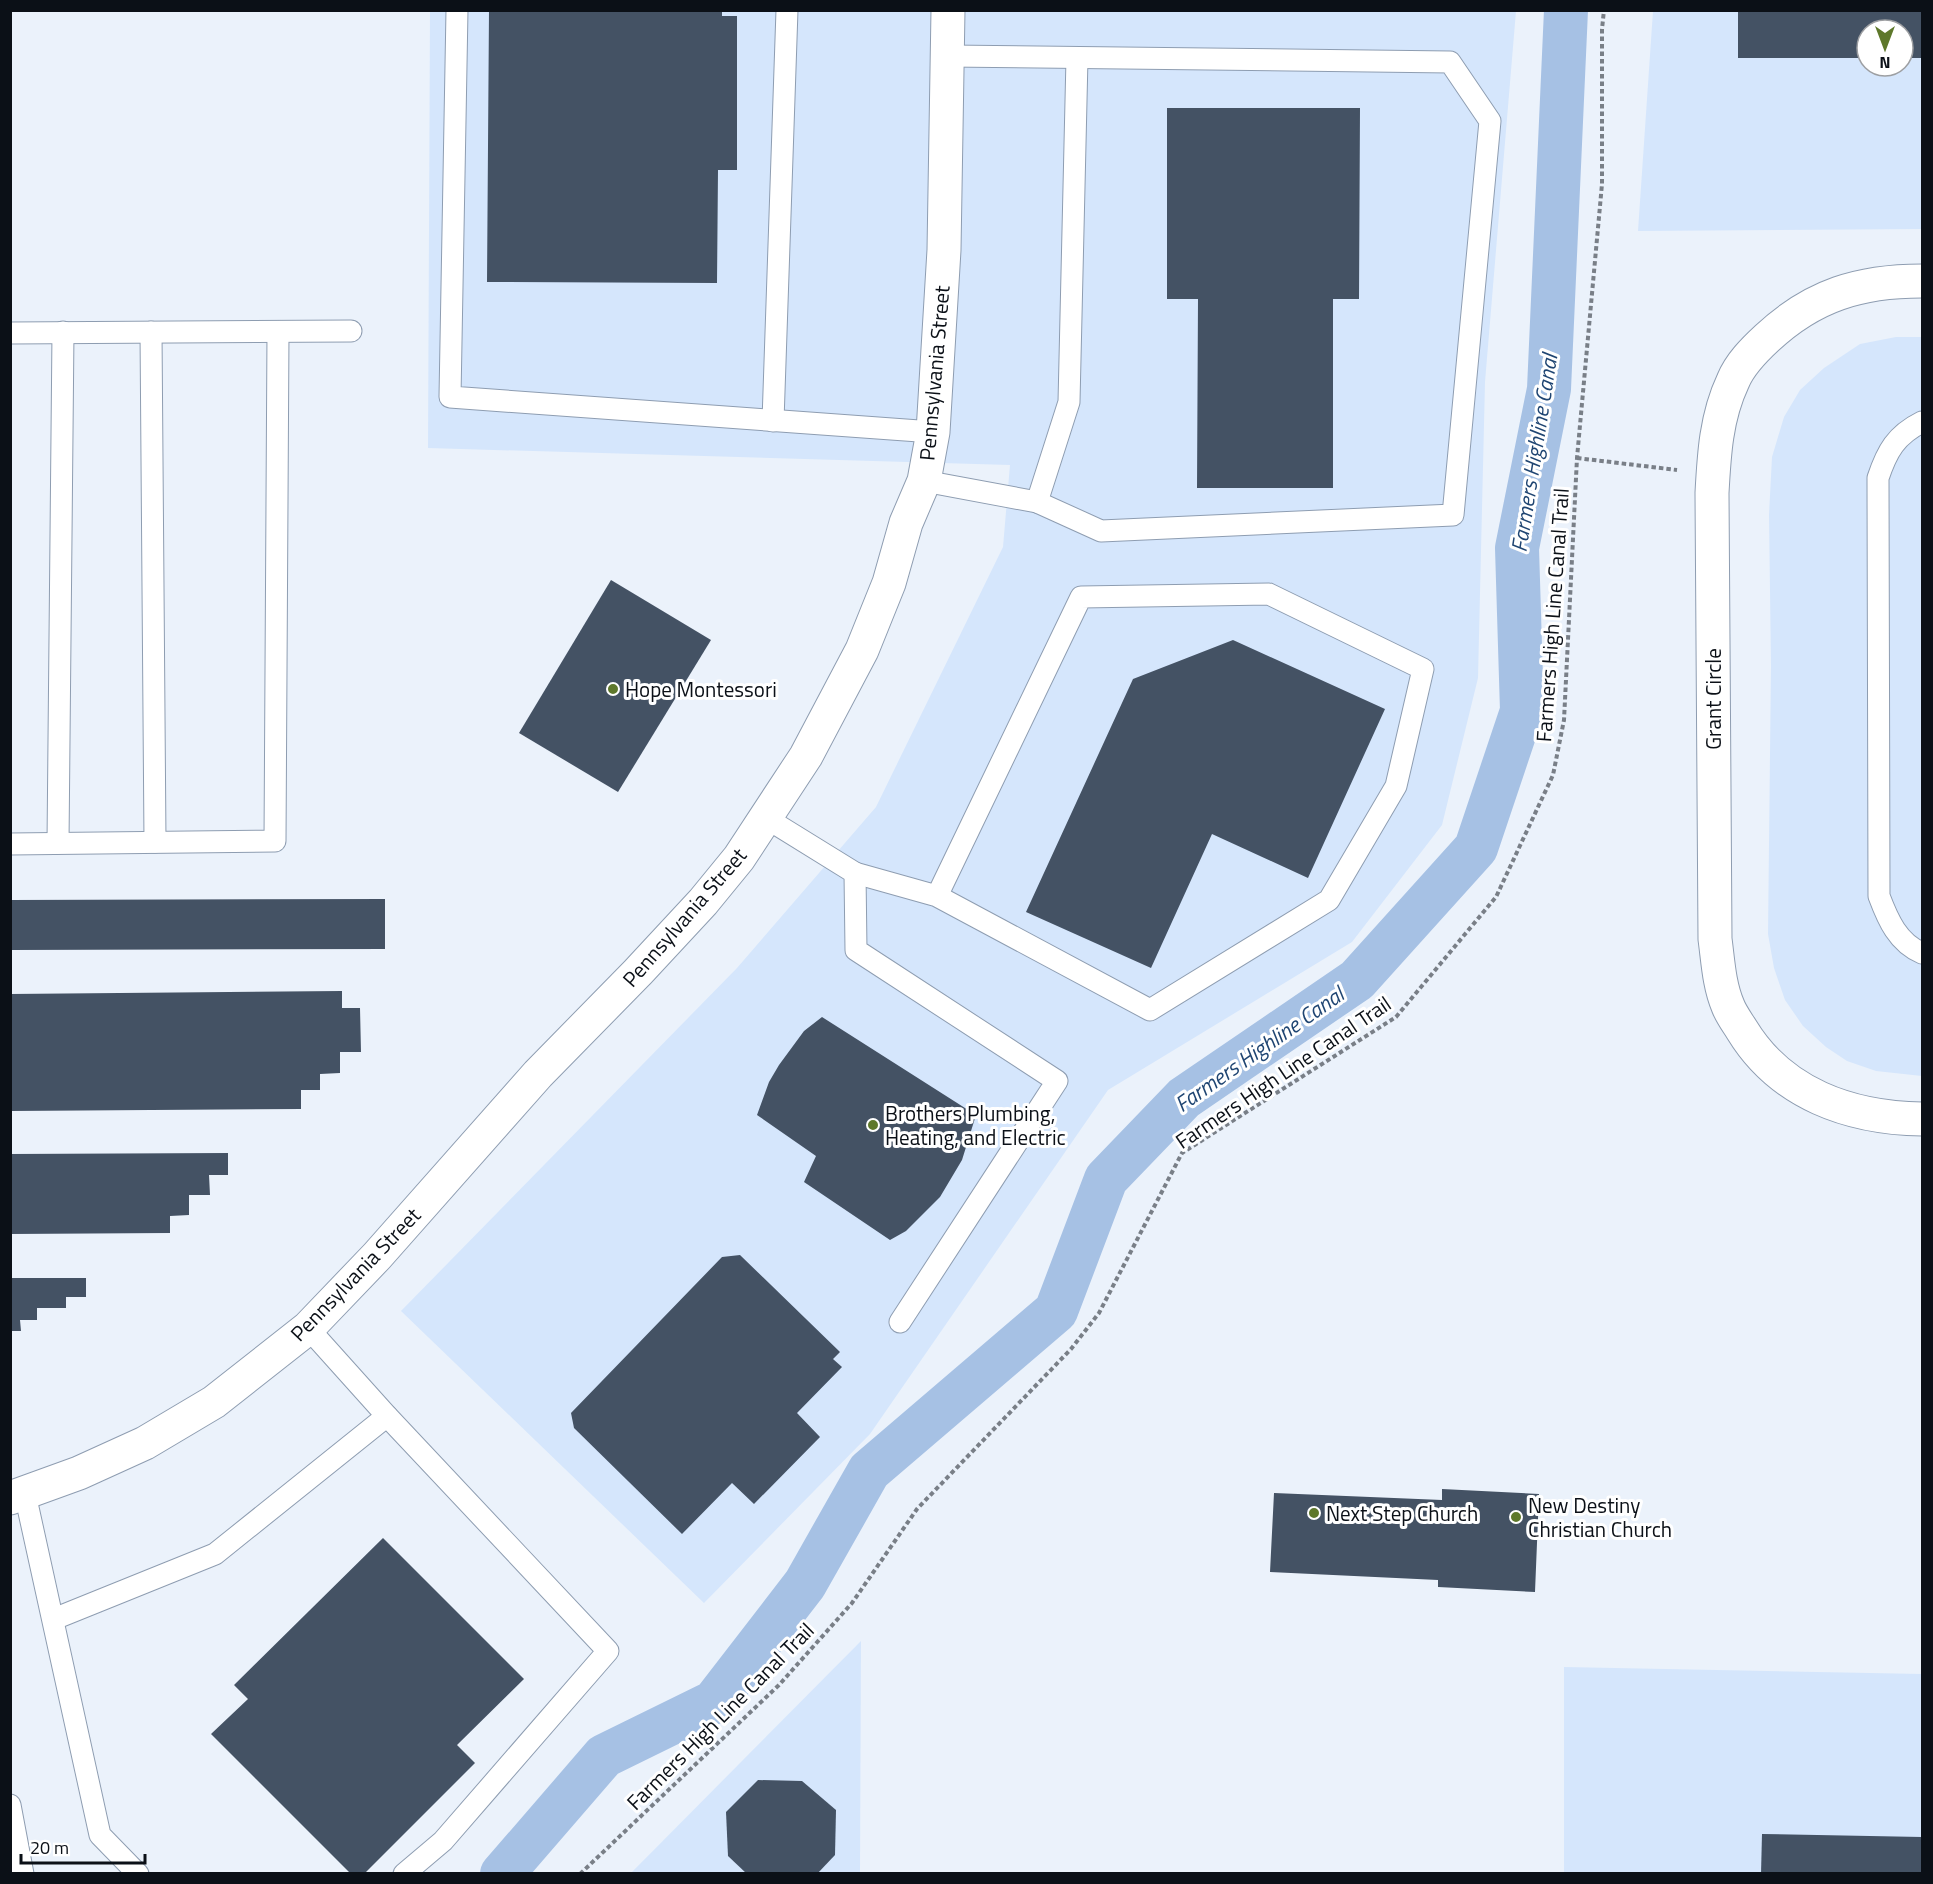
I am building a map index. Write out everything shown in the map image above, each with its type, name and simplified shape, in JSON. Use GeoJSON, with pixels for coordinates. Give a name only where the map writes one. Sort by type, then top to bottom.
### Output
{"type":"FeatureCollection","features":[{"type":"Feature","properties":{"kind":"street","name":"Pennsylvania Street"},"geometry":{"type":"LineString","coordinates":[[18,1496],[145,1443],[214,1402],[308,1328],[377,1256],[538,1074],[703,902],[739,858],[806,756],[862,650],[889,583],[906,523],[924,481],[933,432],[944,250],[948,10]]}},
{"type":"Feature","properties":{"kind":"street","name":"Grant Circle"},"geometry":{"type":"LineString","coordinates":[[1923,281],[1874,284],[1837,293],[1803,309],[1782,324],[1751,352],[1733,380],[1722,408],[1716,436],[1712,493],[1715,939],[1721,983],[1728,1008],[1750,1043],[1770,1066],[1799,1089],[1857,1113],[1896,1119],[1923,1119]]}},
{"type":"Feature","properties":{"kind":"lane"},"geometry":{"type":"LineString","coordinates":[[457,10],[450,397],[933,432]]}},
{"type":"Feature","properties":{"kind":"lane"},"geometry":{"type":"LineString","coordinates":[[773,421],[787,10]]}},
{"type":"Feature","properties":{"kind":"lane"},"geometry":{"type":"LineString","coordinates":[[924,481],[1037,502],[1101,531],[1453,515],[1490,121],[1450,62],[948,56]]}},
{"type":"Feature","properties":{"kind":"lane"},"geometry":{"type":"LineString","coordinates":[[1037,502],[1069,402],[1077,58]]}},
{"type":"Feature","properties":{"kind":"lane"},"geometry":{"type":"LineString","coordinates":[[10,333],[351,331]]}},
{"type":"Feature","properties":{"kind":"lane"},"geometry":{"type":"LineString","coordinates":[[151,332],[154,842]]}},
{"type":"Feature","properties":{"kind":"lane"},"geometry":{"type":"LineString","coordinates":[[10,844],[275,840],[278,332]]}},
{"type":"Feature","properties":{"kind":"lane"},"geometry":{"type":"LineString","coordinates":[[58,843],[63,333]]}},
{"type":"Feature","properties":{"kind":"lane"},"geometry":{"type":"LineString","coordinates":[[1923,422],[1907,429],[1895,442],[1885,459],[1878,478],[1878,502],[1879,896],[1898,937],[1923,954]]}},
{"type":"Feature","properties":{"kind":"lane"},"geometry":{"type":"LineString","coordinates":[[766,818],[855,873],[937,896],[1150,1010],[1329,900],[1396,786],[1423,669],[1269,594],[1081,597],[937,896]]}},
{"type":"Feature","properties":{"kind":"lane"},"geometry":{"type":"LineString","coordinates":[[855,873],[856,950],[1057,1081],[900,1322]]}},
{"type":"Feature","properties":{"kind":"lane"},"geometry":{"type":"LineString","coordinates":[[308,1328],[387,1416],[608,1651],[443,1841],[404,1874]]}},
{"type":"Feature","properties":{"kind":"lane"},"geometry":{"type":"LineString","coordinates":[[54,1619],[215,1554],[387,1416]]}},
{"type":"Feature","properties":{"kind":"lane"},"geometry":{"type":"LineString","coordinates":[[18,1496],[54,1619],[100,1835],[138,1874]]}},
{"type":"Feature","properties":{"kind":"lane"},"geometry":{"type":"LineString","coordinates":[[10,1805],[23,1874]]}},
{"type":"Feature","properties":{"kind":"path","name":"Farmers High Line Canal Trail"},"geometry":{"type":"LineString","coordinates":[[580,1874],[779,1685],[852,1603],[917,1509],[1071,1349],[1099,1313],[1182,1152],[1396,1017],[1496,897],[1553,775],[1564,720],[1577,458],[1602,184],[1604,10]]}},
{"type":"Feature","properties":{"kind":"path"},"geometry":{"type":"LineString","coordinates":[[1577,458],[1677,470]]}},
{"type":"Feature","properties":{"kind":"shaded area"},"geometry":{"type":"Polygon","coordinates":[[[430,11],[1516,11],[1485,382],[1478,678],[1442,825],[1352,942],[1108,1090],[870,1434],[704,1603],[401,1311],[737,968],[876,807],[1003,547],[1010,465],[428,448],[430,11]]]}},
{"type":"Feature","properties":{"kind":"shaded area"},"geometry":{"type":"Polygon","coordinates":[[[1653,11],[1922,11],[1922,229],[1638,231],[1653,11]]]}},
{"type":"Feature","properties":{"kind":"shaded area"},"geometry":{"type":"Polygon","coordinates":[[[1896,337],[1922,337],[1922,1076],[1876,1071],[1847,1061],[1826,1047],[1803,1026],[1785,1000],[1774,968],[1768,934],[1771,666],[1769,515],[1772,457],[1784,417],[1800,390],[1824,368],[1860,344],[1896,337]]]}},
{"type":"Feature","properties":{"kind":"shaded area"},"geometry":{"type":"Polygon","coordinates":[[[861,1641],[860,1873],[631,1873],[861,1641]]]}},
{"type":"Feature","properties":{"kind":"shaded area"},"geometry":{"type":"Polygon","coordinates":[[[1564,1667],[1922,1674],[1922,1873],[1564,1873],[1564,1667]]]}},
{"type":"Feature","properties":{"kind":"building"},"geometry":{"type":"Polygon","coordinates":[[[489,10],[722,10],[722,16],[737,16],[737,170],[718,170],[717,283],[487,282],[489,10]]]}},
{"type":"Feature","properties":{"kind":"building"},"geometry":{"type":"Polygon","coordinates":[[[1738,10],[1922,10],[1922,58],[1915,58],[1915,18],[1855,18],[1855,58],[1738,58],[1738,10]]]}},
{"type":"Feature","properties":{"kind":"building"},"geometry":{"type":"Polygon","coordinates":[[[1167,108],[1360,108],[1359,299],[1333,299],[1333,488],[1197,488],[1198,299],[1167,299],[1167,108]]]}},
{"type":"Feature","properties":{"kind":"building","name":"Hope Montessori"},"geometry":{"type":"Polygon","coordinates":[[[611,580],[711,640],[618,792],[519,733],[611,580]]]}},
{"type":"Feature","properties":{"kind":"building"},"geometry":{"type":"Polygon","coordinates":[[[1233,640],[1385,709],[1308,878],[1212,834],[1151,968],[1026,912],[1133,679],[1233,640]]]}},
{"type":"Feature","properties":{"kind":"building"},"geometry":{"type":"Polygon","coordinates":[[[385,899],[385,949],[10,950],[10,900],[385,899]]]}},
{"type":"Feature","properties":{"kind":"building"},"geometry":{"type":"Polygon","coordinates":[[[342,991],[342,1008],[360,1008],[361,1052],[340,1052],[340,1073],[320,1074],[320,1090],[301,1090],[301,1109],[10,1111],[10,994],[342,991]]]}},
{"type":"Feature","properties":{"kind":"building","name":"Brothers Plumbing, Heating, and Electric"},"geometry":{"type":"Polygon","coordinates":[[[822,1017],[976,1115],[962,1160],[940,1197],[906,1231],[890,1240],[804,1182],[816,1156],[757,1115],[769,1082],[779,1065],[804,1031],[822,1017]]]}},
{"type":"Feature","properties":{"kind":"building"},"geometry":{"type":"Polygon","coordinates":[[[228,1153],[228,1175],[209,1175],[210,1195],[189,1195],[189,1215],[170,1216],[170,1233],[10,1234],[10,1154],[228,1153]]]}},
{"type":"Feature","properties":{"kind":"building"},"geometry":{"type":"Polygon","coordinates":[[[740,1255],[840,1352],[833,1359],[842,1367],[797,1413],[820,1437],[754,1504],[732,1483],[682,1534],[574,1428],[571,1413],[722,1257],[740,1255]]]}},
{"type":"Feature","properties":{"kind":"building"},"geometry":{"type":"Polygon","coordinates":[[[10,1278],[86,1278],[86,1297],[66,1297],[66,1308],[37,1308],[37,1320],[20,1320],[21,1331],[10,1331],[10,1278]]]}},
{"type":"Feature","properties":{"kind":"building"},"geometry":{"type":"Polygon","coordinates":[[[1442,1489],[1539,1494],[1535,1592],[1438,1587],[1438,1580],[1270,1572],[1274,1493],[1442,1500],[1442,1489]]]}},
{"type":"Feature","properties":{"kind":"building"},"geometry":{"type":"Polygon","coordinates":[[[383,1538],[524,1679],[457,1745],[475,1763],[364,1874],[351,1874],[211,1734],[248,1699],[234,1685],[383,1538]]]}},
{"type":"Feature","properties":{"kind":"building"},"geometry":{"type":"Polygon","coordinates":[[[758,1780],[802,1781],[836,1810],[835,1855],[817,1874],[747,1874],[728,1856],[726,1812],[758,1780]]]}},
{"type":"Feature","properties":{"kind":"building"},"geometry":{"type":"Polygon","coordinates":[[[1762,1834],[1922,1837],[1922,1874],[1761,1874],[1762,1834]]]}},
{"type":"Feature","properties":{"kind":"waterway","name":"Farmers Highline Canal"},"geometry":{"type":"LineString","coordinates":[[502,1874],[604,1756],[714,1702],[805,1584],[869,1471],[1056,1311],[1106,1179],[1184,1098],[1357,980],[1476,848],[1522,711],[1517,548],[1549,389],[1566,10]]}},
{"type":"Feature","properties":{"kind":"place","name":"Hope Montessori"},"geometry":{"type":"Point","coordinates":[613,689]}},
{"type":"Feature","properties":{"kind":"place","name":"Brothers Plumbing, Heating, and Electric"},"geometry":{"type":"Point","coordinates":[873,1125]}},
{"type":"Feature","properties":{"kind":"place","name":"Next Step Church"},"geometry":{"type":"Point","coordinates":[1314,1513]}},
{"type":"Feature","properties":{"kind":"place","name":"New Destiny Christian Church"},"geometry":{"type":"Point","coordinates":[1516,1517]}}]}
